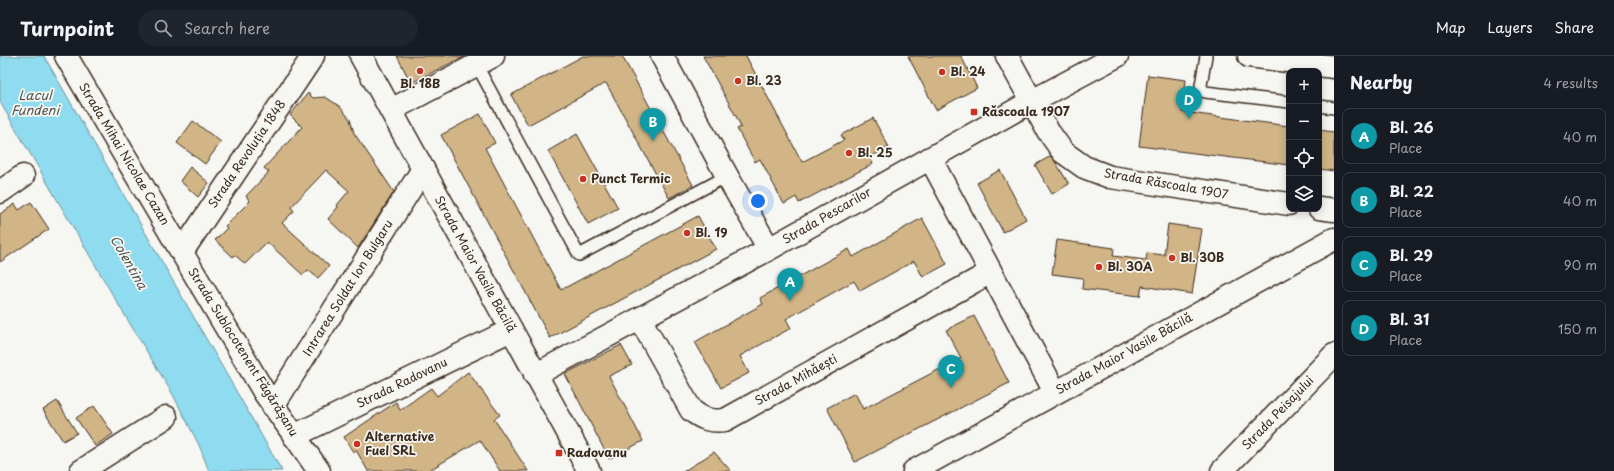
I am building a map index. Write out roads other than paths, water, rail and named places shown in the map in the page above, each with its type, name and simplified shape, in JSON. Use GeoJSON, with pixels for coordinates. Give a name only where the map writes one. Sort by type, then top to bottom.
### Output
{"type":"FeatureCollection","features":[{"type":"Feature","properties":{"kind":"street","name":"Strada Revoluția 1848"},"geometry":{"type":"LineString","coordinates":[[182,252],[313,56]]}},
{"type":"Feature","properties":{"kind":"street","name":"Strada Maior Vasile Băcilă"},"geometry":{"type":"LineString","coordinates":[[361,56],[587,470]]}},
{"type":"Feature","properties":{"kind":"street"},"geometry":{"type":"LineString","coordinates":[[662,56],[727,176],[769,249]]}},
{"type":"Feature","properties":{"kind":"street","name":"Strada Răscoala 1907"},"geometry":{"type":"LineString","coordinates":[[1007,56],[1048,130],[1063,152],[1084,167],[1110,177],[1286,204]]}},
{"type":"Feature","properties":{"kind":"street","name":"Strada Pescarilor"},"geometry":{"type":"LineString","coordinates":[[535,375],[769,249],[1032,101],[1117,56]]}},
{"type":"Feature","properties":{"kind":"street"},"geometry":{"type":"LineString","coordinates":[[1249,56],[1334,67]]}},
{"type":"Feature","properties":{"kind":"street","name":"Strada Mihai Nicolae Cazan"},"geometry":{"type":"LineString","coordinates":[[68,57],[182,252]]}},
{"type":"Feature","properties":{"kind":"street"},"geometry":{"type":"LineString","coordinates":[[391,110],[480,59]]}},
{"type":"Feature","properties":{"kind":"street"},"geometry":{"type":"LineString","coordinates":[[930,158],[1055,392]]}},
{"type":"Feature","properties":{"kind":"street","name":"Intrarea Soldat Ion Bulgaru"},"geometry":{"type":"LineString","coordinates":[[273,406],[423,169]]}},
{"type":"Feature","properties":{"kind":"street"},"geometry":{"type":"LineString","coordinates":[[0,192],[23,176]]}},
{"type":"Feature","properties":{"kind":"street"},"geometry":{"type":"LineString","coordinates":[[1322,208],[1334,210]]}},
{"type":"Feature","properties":{"kind":"street","name":"Strada Maior Vasile Băcilă"},"geometry":{"type":"LineString","coordinates":[[914,471],[1055,392],[1333,242]]}},
{"type":"Feature","properties":{"kind":"street","name":"Strada Sublocotenent Făgărășanu"},"geometry":{"type":"LineString","coordinates":[[182,252],[273,406],[319,471]]}},
{"type":"Feature","properties":{"kind":"street","name":"Strada Mihăești"},"geometry":{"type":"LineString","coordinates":[[640,319],[692,410],[698,416],[707,421],[725,420],[991,272]]}},
{"type":"Feature","properties":{"kind":"street","name":"Strada Radovanu"},"geometry":{"type":"LineString","coordinates":[[294,436],[511,330]]}},
{"type":"Feature","properties":{"kind":"street","name":"Strada Peisajului"},"geometry":{"type":"LineString","coordinates":[[1222,471],[1334,355]]}},
{"type":"Feature","properties":{"kind":"street"},"geometry":{"type":"LineString","coordinates":[[81,471],[166,417]]}},
{"type":"Feature","properties":{"kind":"lane"},"geometry":{"type":"LineString","coordinates":[[1206,56],[1201,86],[1205,92],[1286,102]]}},
{"type":"Feature","properties":{"kind":"lane"},"geometry":{"type":"LineString","coordinates":[[480,59],[579,255],[727,176]]}},
{"type":"Feature","properties":{"kind":"lane"},"geometry":{"type":"LineString","coordinates":[[1322,106],[1334,108]]}},
{"type":"Feature","properties":{"kind":"water","name":"Lacul Fundeni"},"geometry":{"type":"Polygon","coordinates":[[[0,56],[44,56],[282,471],[209,471],[199,445],[172,393],[118,304],[0,102],[0,56]]]}},
{"type":"Feature","properties":{"kind":"place","name":"Bl. 18B"},"geometry":{"type":"Point","coordinates":[420,71]}},
{"type":"Feature","properties":{"kind":"place","name":"Bl. 24"},"geometry":{"type":"Point","coordinates":[942,72]}},
{"type":"Feature","properties":{"kind":"place","name":"Bl. 23"},"geometry":{"type":"Point","coordinates":[738,81]}},
{"type":"Feature","properties":{"kind":"place","name":"Răscoala 1907"},"geometry":{"type":"Point","coordinates":[974,112]}},
{"type":"Feature","properties":{"kind":"place","name":"Bl. 31"},"geometry":{"type":"Point","coordinates":[1189,119]}},
{"type":"Feature","properties":{"kind":"place","name":"Bl. 22"},"geometry":{"type":"Point","coordinates":[653,141]}},
{"type":"Feature","properties":{"kind":"place","name":"Bl. 25"},"geometry":{"type":"Point","coordinates":[849,153]}},
{"type":"Feature","properties":{"kind":"place","name":"Punct Termic"},"geometry":{"type":"Point","coordinates":[583,179]}},
{"type":"Feature","properties":{"kind":"place","name":"Bl. 19"},"geometry":{"type":"Point","coordinates":[687,233]}},
{"type":"Feature","properties":{"kind":"place","name":"Bl. 30B"},"geometry":{"type":"Point","coordinates":[1172,258]}},
{"type":"Feature","properties":{"kind":"place","name":"Bl. 30A"},"geometry":{"type":"Point","coordinates":[1099,267]}},
{"type":"Feature","properties":{"kind":"place","name":"Bl. 26"},"geometry":{"type":"Point","coordinates":[790,301]}},
{"type":"Feature","properties":{"kind":"place","name":"Bl. 29"},"geometry":{"type":"Point","coordinates":[951,388]}},
{"type":"Feature","properties":{"kind":"place","name":"Alternative Fuel SRL"},"geometry":{"type":"Point","coordinates":[357,444]}},
{"type":"Feature","properties":{"kind":"place","name":"Radovanu"},"geometry":{"type":"Point","coordinates":[559,453]}},
{"type":"Feature","properties":{"kind":"water label","name":"Colentina"},"geometry":{"type":"Point","coordinates":[129,262]}}]}
